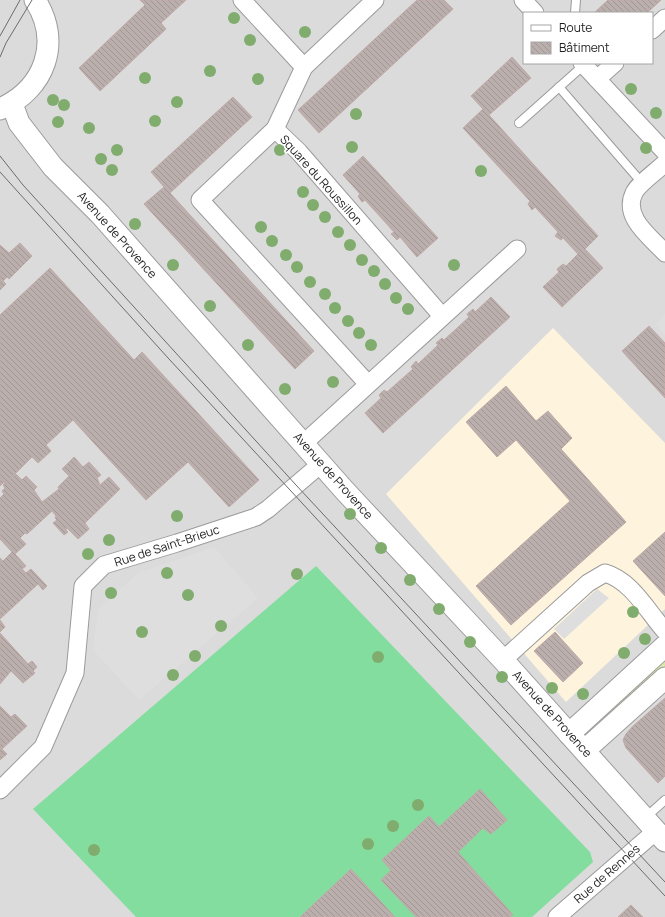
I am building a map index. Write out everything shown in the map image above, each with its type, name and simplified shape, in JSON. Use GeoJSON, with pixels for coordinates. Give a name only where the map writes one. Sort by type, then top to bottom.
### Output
{"type":"FeatureCollection","features":[{"type":"Feature","properties":{"kind":"street"},"geometry":{"type":"LineString","coordinates":[[6,107],[30,90],[42,71],[48,50],[47,28],[35,0]]}},
{"type":"Feature","properties":{"kind":"street"},"geometry":{"type":"LineString","coordinates":[[242,0],[304,67]]}},
{"type":"Feature","properties":{"kind":"street"},"geometry":{"type":"LineString","coordinates":[[275,129],[304,67],[375,0]]}},
{"type":"Feature","properties":{"kind":"street"},"geometry":{"type":"LineString","coordinates":[[523,0],[534,12]]}},
{"type":"Feature","properties":{"kind":"street"},"geometry":{"type":"LineString","coordinates":[[653,29],[665,18]]}},
{"type":"Feature","properties":{"kind":"street"},"geometry":{"type":"LineString","coordinates":[[583,64],[665,152]]}},
{"type":"Feature","properties":{"kind":"street"},"geometry":{"type":"LineString","coordinates":[[597,78],[614,64]]}},
{"type":"Feature","properties":{"kind":"street","name":"Avenue de Provence"},"geometry":{"type":"LineString","coordinates":[[6,107],[53,168],[100,214],[322,463],[345,491],[503,660],[655,830]]}},
{"type":"Feature","properties":{"kind":"street","name":"Square du Roussillon"},"geometry":{"type":"LineString","coordinates":[[368,384],[200,200],[275,129],[299,152],[442,316]]}},
{"type":"Feature","properties":{"kind":"street"},"geometry":{"type":"LineString","coordinates":[[665,163],[634,192],[632,205],[633,214],[639,227],[665,253]]}},
{"type":"Feature","properties":{"kind":"street"},"geometry":{"type":"LineString","coordinates":[[304,443],[517,249]]}},
{"type":"Feature","properties":{"kind":"street","name":"Rue de Saint-Brieuc"},"geometry":{"type":"LineString","coordinates":[[0,790],[43,747],[76,673],[83,586],[104,565],[256,517],[268,509],[322,463]]}},
{"type":"Feature","properties":{"kind":"street"},"geometry":{"type":"LineString","coordinates":[[503,660],[588,583],[605,573],[616,576],[626,585],[665,631]]}},
{"type":"Feature","properties":{"kind":"street"},"geometry":{"type":"LineString","coordinates":[[569,734],[665,646]]}},
{"type":"Feature","properties":{"kind":"street"},"geometry":{"type":"LineString","coordinates":[[585,750],[665,678]]}},
{"type":"Feature","properties":{"kind":"street","name":"Rue de Rennes"},"geometry":{"type":"LineString","coordinates":[[567,914],[655,830]]}},
{"type":"Feature","properties":{"kind":"lane"},"geometry":{"type":"LineString","coordinates":[[575,12],[576,0]]}},
{"type":"Feature","properties":{"kind":"lane"},"geometry":{"type":"LineString","coordinates":[[519,123],[583,64]]}},
{"type":"Feature","properties":{"kind":"lane"},"geometry":{"type":"LineString","coordinates":[[559,87],[643,184]]}},
{"type":"Feature","properties":{"kind":"lane"},"geometry":{"type":"LineString","coordinates":[[655,830],[665,800]]}},
{"type":"Feature","properties":{"kind":"shaded area"},"geometry":{"type":"Polygon","coordinates":[[[0,0],[665,0],[665,917],[0,917],[0,0]]]}},
{"type":"Feature","properties":{"kind":"shaded area"},"geometry":{"type":"Polygon","coordinates":[[[665,314],[665,335],[656,324],[665,314]]]}},
{"type":"Feature","properties":{"kind":"shaded area"},"geometry":{"type":"Polygon","coordinates":[[[553,328],[665,443],[665,609],[566,702],[386,494],[553,328]]]}},
{"type":"Feature","properties":{"kind":"shaded area"},"geometry":{"type":"Polygon","coordinates":[[[214,547],[258,598],[139,700],[93,650],[98,610],[138,573],[214,547]]]}},
{"type":"Feature","properties":{"kind":"shaded area"},"geometry":{"type":"Polygon","coordinates":[[[597,589],[609,598],[564,639],[554,629],[597,589]]]}},
{"type":"Feature","properties":{"kind":"green space"},"geometry":{"type":"Polygon","coordinates":[[[316,566],[590,852],[593,862],[532,917],[136,917],[33,809],[316,566]]]}},
{"type":"Feature","properties":{"kind":"green space"},"geometry":{"type":"Polygon","coordinates":[[[665,651],[665,674],[618,715],[609,705],[665,651]]]}},
{"type":"Feature","properties":{"kind":"building"},"geometry":{"type":"Polygon","coordinates":[[[140,0],[186,0],[161,23],[166,29],[100,91],[79,68],[145,5],[140,0]]]}},
{"type":"Feature","properties":{"kind":"building"},"geometry":{"type":"Polygon","coordinates":[[[417,0],[444,0],[453,9],[319,133],[298,110],[417,0]]]}},
{"type":"Feature","properties":{"kind":"building"},"geometry":{"type":"Polygon","coordinates":[[[608,0],[661,0],[648,12],[595,12],[608,0]]]}},
{"type":"Feature","properties":{"kind":"building"},"geometry":{"type":"Polygon","coordinates":[[[512,57],[531,78],[489,115],[598,236],[585,249],[603,268],[562,307],[543,287],[559,272],[557,269],[563,264],[566,266],[578,254],[563,238],[561,240],[555,236],[558,232],[535,207],[532,210],[528,204],[530,201],[463,128],[483,109],[471,96],[512,57]]]}},
{"type":"Feature","properties":{"kind":"building"},"geometry":{"type":"Polygon","coordinates":[[[233,97],[252,117],[170,193],[314,351],[295,369],[144,204],[164,187],[151,172],[233,97]]]}},
{"type":"Feature","properties":{"kind":"building"},"geometry":{"type":"Polygon","coordinates":[[[363,156],[438,238],[417,257],[400,237],[397,240],[391,234],[394,232],[365,200],[362,202],[358,196],[360,194],[343,175],[363,156]]]}},
{"type":"Feature","properties":{"kind":"building"},"geometry":{"type":"Polygon","coordinates":[[[20,243],[32,256],[9,279],[7,277],[3,281],[6,284],[0,290],[0,245],[9,253],[20,243]]]}},
{"type":"Feature","properties":{"kind":"building"},"geometry":{"type":"Polygon","coordinates":[[[50,268],[134,360],[142,352],[259,480],[229,507],[188,462],[146,500],[73,420],[46,445],[51,451],[38,463],[32,457],[5,484],[4,482],[0,486],[0,315],[50,268]]]}},
{"type":"Feature","properties":{"kind":"building"},"geometry":{"type":"Polygon","coordinates":[[[491,297],[510,317],[383,433],[365,413],[381,398],[379,395],[384,390],[387,392],[413,369],[411,367],[416,361],[418,364],[438,345],[436,343],[442,338],[444,340],[469,317],[467,314],[473,309],[475,312],[491,297]]]}},
{"type":"Feature","properties":{"kind":"building"},"geometry":{"type":"Polygon","coordinates":[[[649,326],[665,343],[665,398],[622,351],[649,326]]]}},
{"type":"Feature","properties":{"kind":"building"},"geometry":{"type":"Polygon","coordinates":[[[506,386],[536,421],[548,411],[572,438],[561,449],[626,522],[511,625],[476,586],[570,501],[516,440],[497,457],[466,422],[506,386]]]}},
{"type":"Feature","properties":{"kind":"building"},"geometry":{"type":"Polygon","coordinates":[[[74,457],[83,467],[89,462],[101,475],[97,478],[100,485],[109,477],[120,489],[85,523],[89,529],[78,539],[67,528],[66,530],[68,532],[64,535],[53,523],[57,520],[52,511],[27,534],[25,533],[20,538],[26,544],[15,554],[26,566],[22,569],[26,573],[31,569],[47,586],[43,590],[38,584],[0,619],[0,558],[3,561],[12,552],[0,539],[0,498],[4,494],[2,491],[5,488],[3,485],[16,474],[22,480],[26,476],[37,487],[34,490],[42,502],[59,489],[58,487],[69,476],[62,469],[74,457]]]}},
{"type":"Feature","properties":{"kind":"building"},"geometry":{"type":"Polygon","coordinates":[[[665,532],[665,596],[633,561],[665,532]]]}},
{"type":"Feature","properties":{"kind":"building"},"geometry":{"type":"Polygon","coordinates":[[[0,620],[5,627],[0,632],[0,620]]]}},
{"type":"Feature","properties":{"kind":"building"},"geometry":{"type":"Polygon","coordinates":[[[555,632],[583,663],[563,682],[534,651],[555,632]]]}},
{"type":"Feature","properties":{"kind":"building"},"geometry":{"type":"Polygon","coordinates":[[[0,633],[28,664],[32,661],[37,667],[33,671],[35,673],[23,683],[11,671],[0,684],[0,633]]]}},
{"type":"Feature","properties":{"kind":"building"},"geometry":{"type":"Polygon","coordinates":[[[665,698],[665,776],[658,783],[626,748],[623,740],[632,727],[665,698]]]}},
{"type":"Feature","properties":{"kind":"building"},"geometry":{"type":"Polygon","coordinates":[[[0,706],[11,717],[15,714],[27,726],[2,749],[7,754],[0,760],[0,706]]]}},
{"type":"Feature","properties":{"kind":"building"},"geometry":{"type":"Polygon","coordinates":[[[480,789],[507,820],[491,834],[483,828],[458,852],[513,915],[510,917],[416,917],[381,880],[391,870],[382,860],[429,816],[439,827],[480,789]]]}},
{"type":"Feature","properties":{"kind":"building"},"geometry":{"type":"Polygon","coordinates":[[[351,869],[395,917],[300,917],[351,869]]]}},
{"type":"Feature","properties":{"kind":"building"},"geometry":{"type":"Polygon","coordinates":[[[631,905],[643,917],[618,917],[631,905]]]}},
{"type":"Feature","properties":{"kind":"tram line"},"geometry":{"type":"LineString","coordinates":[[0,36],[20,0]]}},
{"type":"Feature","properties":{"kind":"tram line"},"geometry":{"type":"LineString","coordinates":[[0,57],[6,43],[32,0]]}},
{"type":"Feature","properties":{"kind":"tram line"},"geometry":{"type":"LineString","coordinates":[[0,156],[23,185],[296,485],[665,882]]}},
{"type":"Feature","properties":{"kind":"tram line"},"geometry":{"type":"LineString","coordinates":[[0,172],[169,359],[665,896]]}}]}
